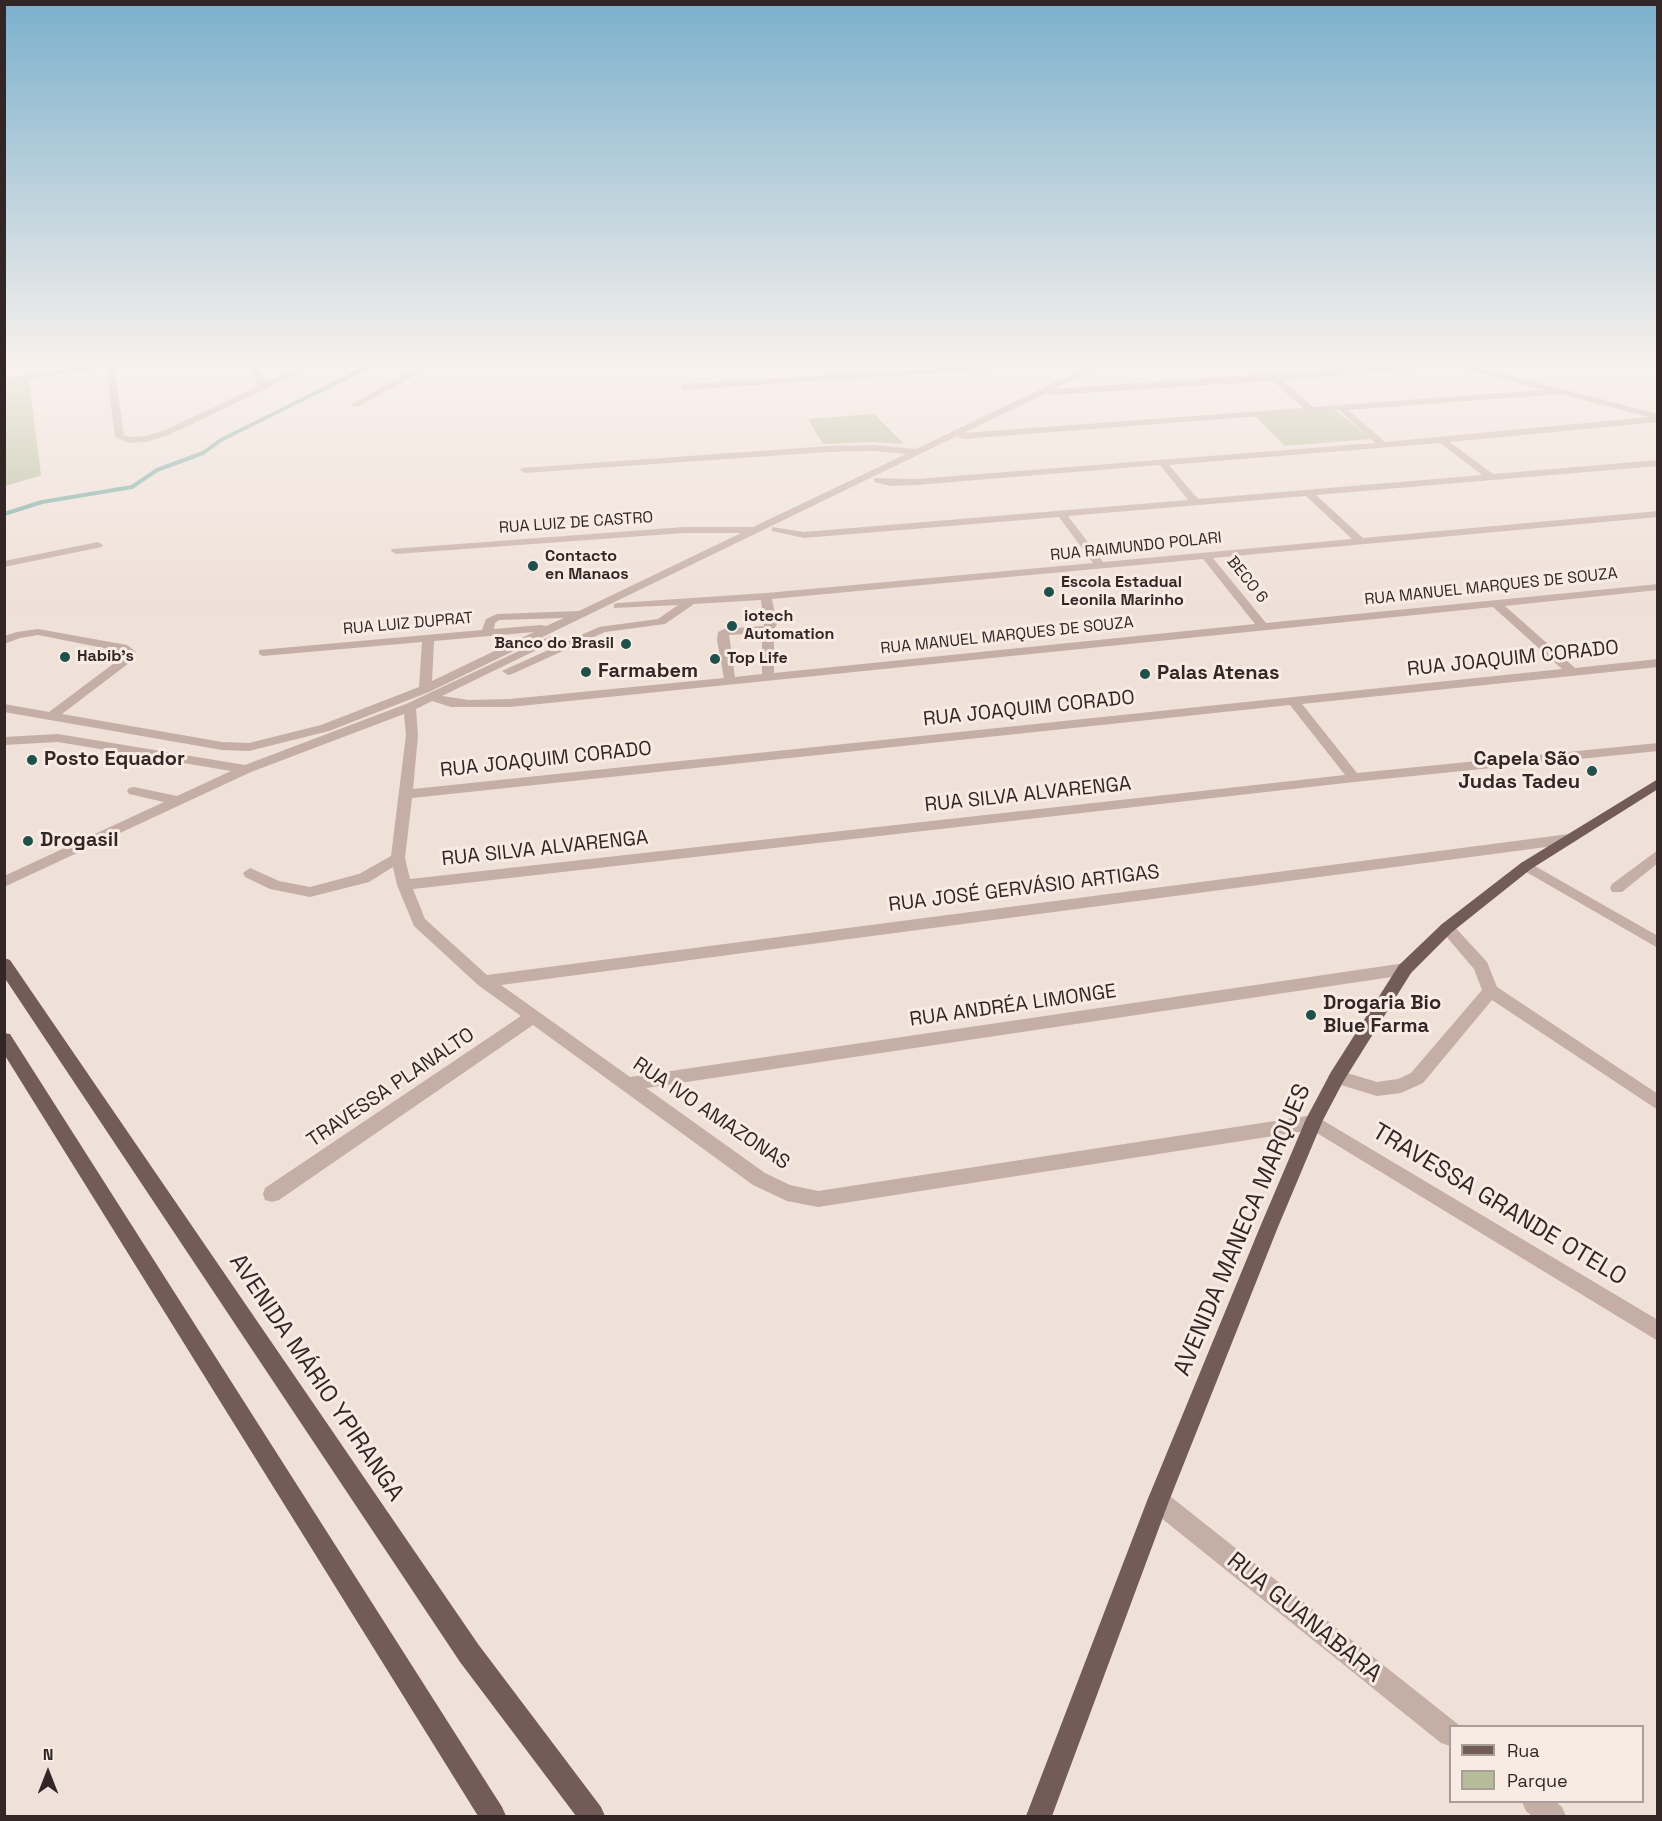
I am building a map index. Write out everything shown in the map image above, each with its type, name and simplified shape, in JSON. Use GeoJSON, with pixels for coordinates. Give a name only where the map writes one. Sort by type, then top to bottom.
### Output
{"type":"FeatureCollection","features":[{"type":"Feature","properties":{"kind":"main road","name":"AVENIDA MANECA MARQUES"},"geometry":{"type":"LineString","coordinates":[[1039,1816],[1158,1501],[1314,1122],[1337,1077],[1405,969],[1447,927],[1526,866],[1658,783]]}},
{"type":"Feature","properties":{"kind":"main road","name":"AVENIDA MÁRIO YPIRANGA"},"geometry":{"type":"LineString","coordinates":[[4,964],[463,1644],[592,1816]]}},
{"type":"Feature","properties":{"kind":"main road"},"geometry":{"type":"LineString","coordinates":[[4,1039],[493,1816]]}},
{"type":"Feature","properties":{"kind":"street"},"geometry":{"type":"LineString","coordinates":[[4,882],[246,769],[410,707],[429,693],[555,626],[931,447]]}},
{"type":"Feature","properties":{"kind":"street"},"geometry":{"type":"LineString","coordinates":[[877,480],[891,483],[1343,447]]}},
{"type":"Feature","properties":{"kind":"street"},"geometry":{"type":"LineString","coordinates":[[1451,447],[1491,477]]}},
{"type":"Feature","properties":{"kind":"street"},"geometry":{"type":"LineString","coordinates":[[525,470],[828,449],[874,448],[920,452]]}},
{"type":"Feature","properties":{"kind":"street"},"geometry":{"type":"LineString","coordinates":[[4,708],[222,746],[249,747],[276,742],[326,728],[429,693],[618,606],[877,480],[904,465],[920,452]]}},
{"type":"Feature","properties":{"kind":"street"},"geometry":{"type":"LineString","coordinates":[[1161,461],[1195,502]]}},
{"type":"Feature","properties":{"kind":"street"},"geometry":{"type":"LineString","coordinates":[[776,529],[804,535],[1658,464]]}},
{"type":"Feature","properties":{"kind":"street"},"geometry":{"type":"LineString","coordinates":[[1640,465],[1658,477]]}},
{"type":"Feature","properties":{"kind":"street"},"geometry":{"type":"LineString","coordinates":[[1309,493],[1360,541]]}},
{"type":"Feature","properties":{"kind":"street"},"geometry":{"type":"LineString","coordinates":[[1062,514],[1100,565]]}},
{"type":"Feature","properties":{"kind":"street","name":"RUA RAIMUNDO POLARI"},"geometry":{"type":"LineString","coordinates":[[618,606],[689,603],[1658,514]]}},
{"type":"Feature","properties":{"kind":"street","name":"RUA LUIZ DE CASTRO"},"geometry":{"type":"LineString","coordinates":[[396,551],[684,530],[757,530]]}},
{"type":"Feature","properties":{"kind":"street"},"geometry":{"type":"LineString","coordinates":[[4,564],[98,545]]}},
{"type":"Feature","properties":{"kind":"street","name":"BECO 6"},"geometry":{"type":"LineString","coordinates":[[1205,555],[1263,627]]}},
{"type":"Feature","properties":{"kind":"street","name":"RUA MANUEL MARQUES DE SOUZA"},"geometry":{"type":"LineString","coordinates":[[429,693],[451,703],[510,703],[1658,587]]}},
{"type":"Feature","properties":{"kind":"street"},"geometry":{"type":"LineString","coordinates":[[766,596],[771,624],[768,629],[769,676]]}},
{"type":"Feature","properties":{"kind":"street"},"geometry":{"type":"LineString","coordinates":[[492,680],[603,629],[661,622],[689,603]]}},
{"type":"Feature","properties":{"kind":"street"},"geometry":{"type":"LineString","coordinates":[[1495,603],[1572,672]]}},
{"type":"Feature","properties":{"kind":"street"},"geometry":{"type":"LineString","coordinates":[[488,634],[490,621],[497,617],[582,614]]}},
{"type":"Feature","properties":{"kind":"street","name":"RUA LUIZ DUPRAT"},"geometry":{"type":"LineString","coordinates":[[263,652],[488,634],[555,626]]}},
{"type":"Feature","properties":{"kind":"street"},"geometry":{"type":"LineString","coordinates":[[730,681],[723,640],[724,632],[768,629]]}},
{"type":"Feature","properties":{"kind":"street"},"geometry":{"type":"LineString","coordinates":[[4,641],[17,635],[38,632],[127,649],[130,652],[125,660],[52,716]]}},
{"type":"Feature","properties":{"kind":"street"},"geometry":{"type":"LineString","coordinates":[[428,638],[429,693]]}},
{"type":"Feature","properties":{"kind":"street","name":"RUA JOAQUIM CORADO"},"geometry":{"type":"LineString","coordinates":[[405,794],[1658,663]]}},
{"type":"Feature","properties":{"kind":"street"},"geometry":{"type":"LineString","coordinates":[[1293,701],[1354,778]]}},
{"type":"Feature","properties":{"kind":"street","name":"RUA IVO AMAZONAS"},"geometry":{"type":"LineString","coordinates":[[410,707],[412,735],[399,858],[404,885],[419,922],[484,981],[759,1179],[787,1193],[818,1199],[1314,1122]]}},
{"type":"Feature","properties":{"kind":"street"},"geometry":{"type":"LineString","coordinates":[[4,741],[58,738],[246,769]]}},
{"type":"Feature","properties":{"kind":"street","name":"RUA SILVA ALVARENGA"},"geometry":{"type":"LineString","coordinates":[[404,885],[1354,778],[1658,747]]}},
{"type":"Feature","properties":{"kind":"street"},"geometry":{"type":"LineString","coordinates":[[134,791],[179,801]]}},
{"type":"Feature","properties":{"kind":"street","name":"RUA JOSÉ GERVÁSIO ARTIGAS"},"geometry":{"type":"LineString","coordinates":[[484,981],[1569,838]]}},
{"type":"Feature","properties":{"kind":"street"},"geometry":{"type":"LineString","coordinates":[[1617,888],[1658,855]]}},
{"type":"Feature","properties":{"kind":"street"},"geometry":{"type":"LineString","coordinates":[[250,873],[275,885],[310,892],[364,878],[399,858]]}},
{"type":"Feature","properties":{"kind":"street"},"geometry":{"type":"LineString","coordinates":[[1526,866],[1658,943]]}},
{"type":"Feature","properties":{"kind":"street"},"geometry":{"type":"LineString","coordinates":[[1447,927],[1481,966],[1490,991],[1658,1103]]}},
{"type":"Feature","properties":{"kind":"street","name":"RUA ANDRÉA LIMONGE"},"geometry":{"type":"LineString","coordinates":[[626,1084],[1405,969]]}},
{"type":"Feature","properties":{"kind":"street"},"geometry":{"type":"LineString","coordinates":[[1337,1077],[1377,1089],[1401,1086],[1417,1078],[1490,991]]}},
{"type":"Feature","properties":{"kind":"street","name":"TRAVESSA PLANALTO"},"geometry":{"type":"LineString","coordinates":[[272,1194],[533,1017]]}},
{"type":"Feature","properties":{"kind":"street","name":"TRAVESSA GRANDE OTELO"},"geometry":{"type":"LineString","coordinates":[[1314,1122],[1658,1331]]}},
{"type":"Feature","properties":{"kind":"street","name":"RUA GUANABARA"},"geometry":{"type":"LineString","coordinates":[[1158,1501],[1449,1733]]}},
{"type":"Feature","properties":{"kind":"street"},"geometry":{"type":"LineString","coordinates":[[1535,1803],[1553,1816]]}},
{"type":"Feature","properties":{"kind":"green space"},"geometry":{"type":"Polygon","coordinates":[[[5,447],[37,447],[41,475],[43,475],[5,486],[5,447]]]}},
{"type":"Feature","properties":{"kind":"waterway"},"geometry":{"type":"LineString","coordinates":[[4,514],[42,502],[132,487],[157,470],[203,453],[211,447]]}},
{"type":"Feature","properties":{"kind":"place","name":"Contacto en Manaos"},"geometry":{"type":"Point","coordinates":[533,566]}},
{"type":"Feature","properties":{"kind":"place","name":"Escola Estadual Leonila Marinho"},"geometry":{"type":"Point","coordinates":[1049,592]}},
{"type":"Feature","properties":{"kind":"place","name":"iotech Automation"},"geometry":{"type":"Point","coordinates":[732,626]}},
{"type":"Feature","properties":{"kind":"place","name":"Banco do Brasil"},"geometry":{"type":"Point","coordinates":[626,644]}},
{"type":"Feature","properties":{"kind":"place","name":"Habib's"},"geometry":{"type":"Point","coordinates":[65,657]}},
{"type":"Feature","properties":{"kind":"place","name":"Top Life"},"geometry":{"type":"Point","coordinates":[715,659]}},
{"type":"Feature","properties":{"kind":"place","name":"Farmabem"},"geometry":{"type":"Point","coordinates":[586,672]}},
{"type":"Feature","properties":{"kind":"place","name":"Palas Atenas"},"geometry":{"type":"Point","coordinates":[1145,674]}},
{"type":"Feature","properties":{"kind":"place","name":"Posto Equador"},"geometry":{"type":"Point","coordinates":[32,760]}},
{"type":"Feature","properties":{"kind":"place","name":"Capela São Judas Tadeu"},"geometry":{"type":"Point","coordinates":[1592,771]}},
{"type":"Feature","properties":{"kind":"place","name":"Drogasil"},"geometry":{"type":"Point","coordinates":[28,841]}},
{"type":"Feature","properties":{"kind":"place","name":"Drogaria Bio Blue Farma"},"geometry":{"type":"Point","coordinates":[1311,1015]}}]}
